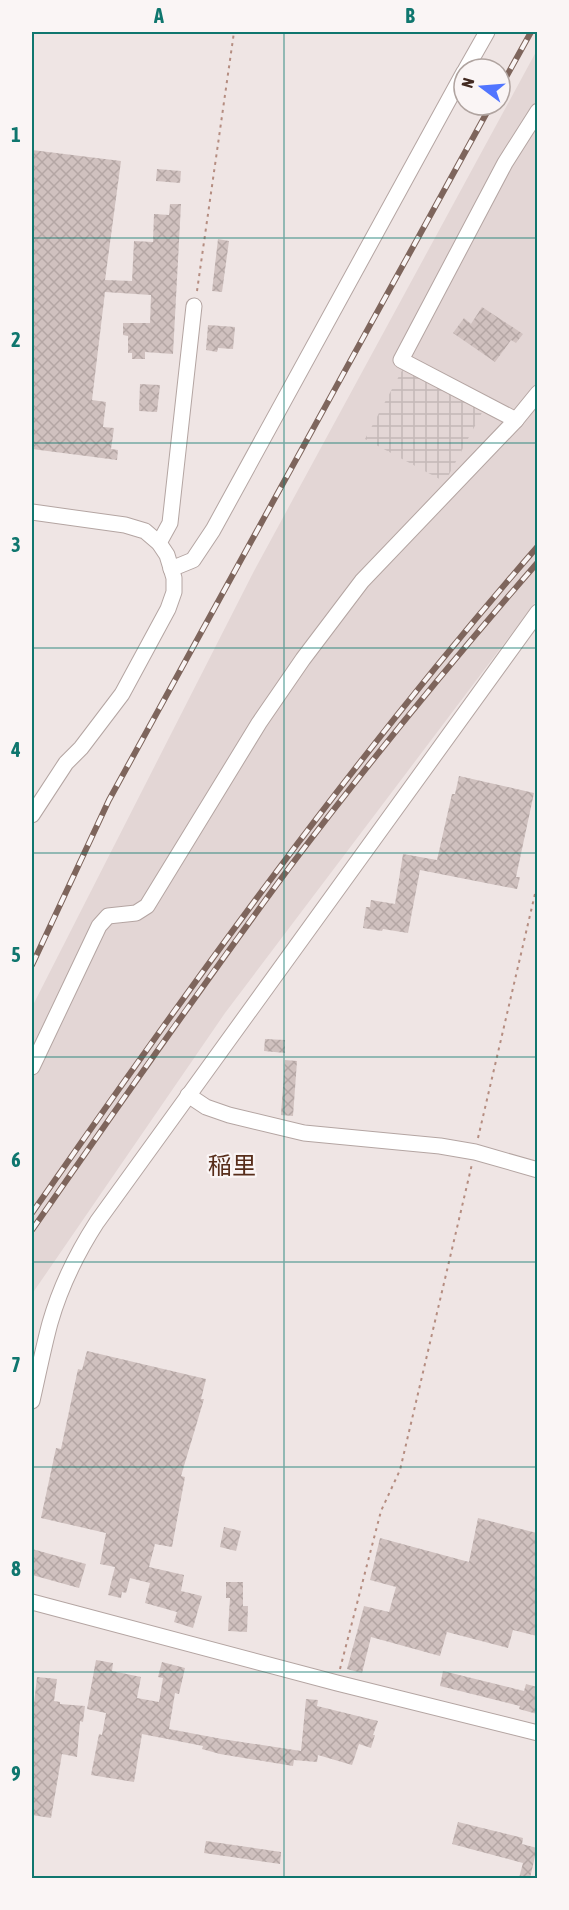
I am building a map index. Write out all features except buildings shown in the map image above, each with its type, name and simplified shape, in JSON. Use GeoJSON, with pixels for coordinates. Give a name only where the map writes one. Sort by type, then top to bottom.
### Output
{"type":"FeatureCollection","features":[{"type":"Feature","properties":{"kind":"street"},"geometry":{"type":"LineString","coordinates":[[473,57],[487,32]]}},
{"type":"Feature","properties":{"kind":"street"},"geometry":{"type":"LineString","coordinates":[[171,569],[193,560],[213,530],[452,94]]}},
{"type":"Feature","properties":{"kind":"street"},"geometry":{"type":"LineString","coordinates":[[516,420],[401,360],[505,163],[537,111]]}},
{"type":"Feature","properties":{"kind":"street"},"geometry":{"type":"LineString","coordinates":[[159,543],[170,523],[195,306]]}},
{"type":"Feature","properties":{"kind":"street"},"geometry":{"type":"LineString","coordinates":[[32,1067],[99,926],[108,916],[136,913],[147,906],[259,723],[303,658],[362,581],[516,420],[537,393]]}},
{"type":"Feature","properties":{"kind":"street"},"geometry":{"type":"LineString","coordinates":[[32,512],[125,525],[145,531],[159,543],[167,555],[174,578],[174,592],[168,609],[122,694],[62,769],[32,815]]}},
{"type":"Feature","properties":{"kind":"street"},"geometry":{"type":"LineString","coordinates":[[32,1401],[50,1322],[87,1238],[537,612]]}},
{"type":"Feature","properties":{"kind":"street"},"geometry":{"type":"LineString","coordinates":[[188,1095],[206,1107],[304,1133],[440,1146],[475,1152],[537,1170]]}},
{"type":"Feature","properties":{"kind":"street"},"geometry":{"type":"LineString","coordinates":[[32,1602],[337,1683],[537,1733]]}},
{"type":"Feature","properties":{"kind":"path"},"geometry":{"type":"LineString","coordinates":[[195,306],[234,32]]}},
{"type":"Feature","properties":{"kind":"path"},"geometry":{"type":"LineString","coordinates":[[337,1683],[381,1511],[400,1470],[537,881]]}},
{"type":"Feature","properties":{"kind":"shaded area"},"geometry":{"type":"Polygon","coordinates":[[[537,50],[537,600],[225,1013],[32,1294],[32,1007],[254,571],[501,117],[512,117],[512,96],[537,50]]]}},
{"type":"Feature","properties":{"kind":"shaded area"},"geometry":{"type":"Polygon","coordinates":[[[406,363],[486,405],[445,482],[365,439],[406,363]]]}},
{"type":"Feature","properties":{"kind":"railway"},"geometry":{"type":"LineString","coordinates":[[512,66],[531,32]]}},
{"type":"Feature","properties":{"kind":"railway"},"geometry":{"type":"LineString","coordinates":[[32,965],[109,800],[484,117]]}},
{"type":"Feature","properties":{"kind":"railway"},"geometry":{"type":"LineString","coordinates":[[32,1213],[276,873],[403,707],[538,546]]}},
{"type":"Feature","properties":{"kind":"railway"},"geometry":{"type":"LineString","coordinates":[[32,1230],[289,868],[411,713],[538,562]]}},
{"type":"Feature","properties":{"kind":"district","name":"稲里"},"geometry":{"type":"Point","coordinates":[232,1165]}}]}
